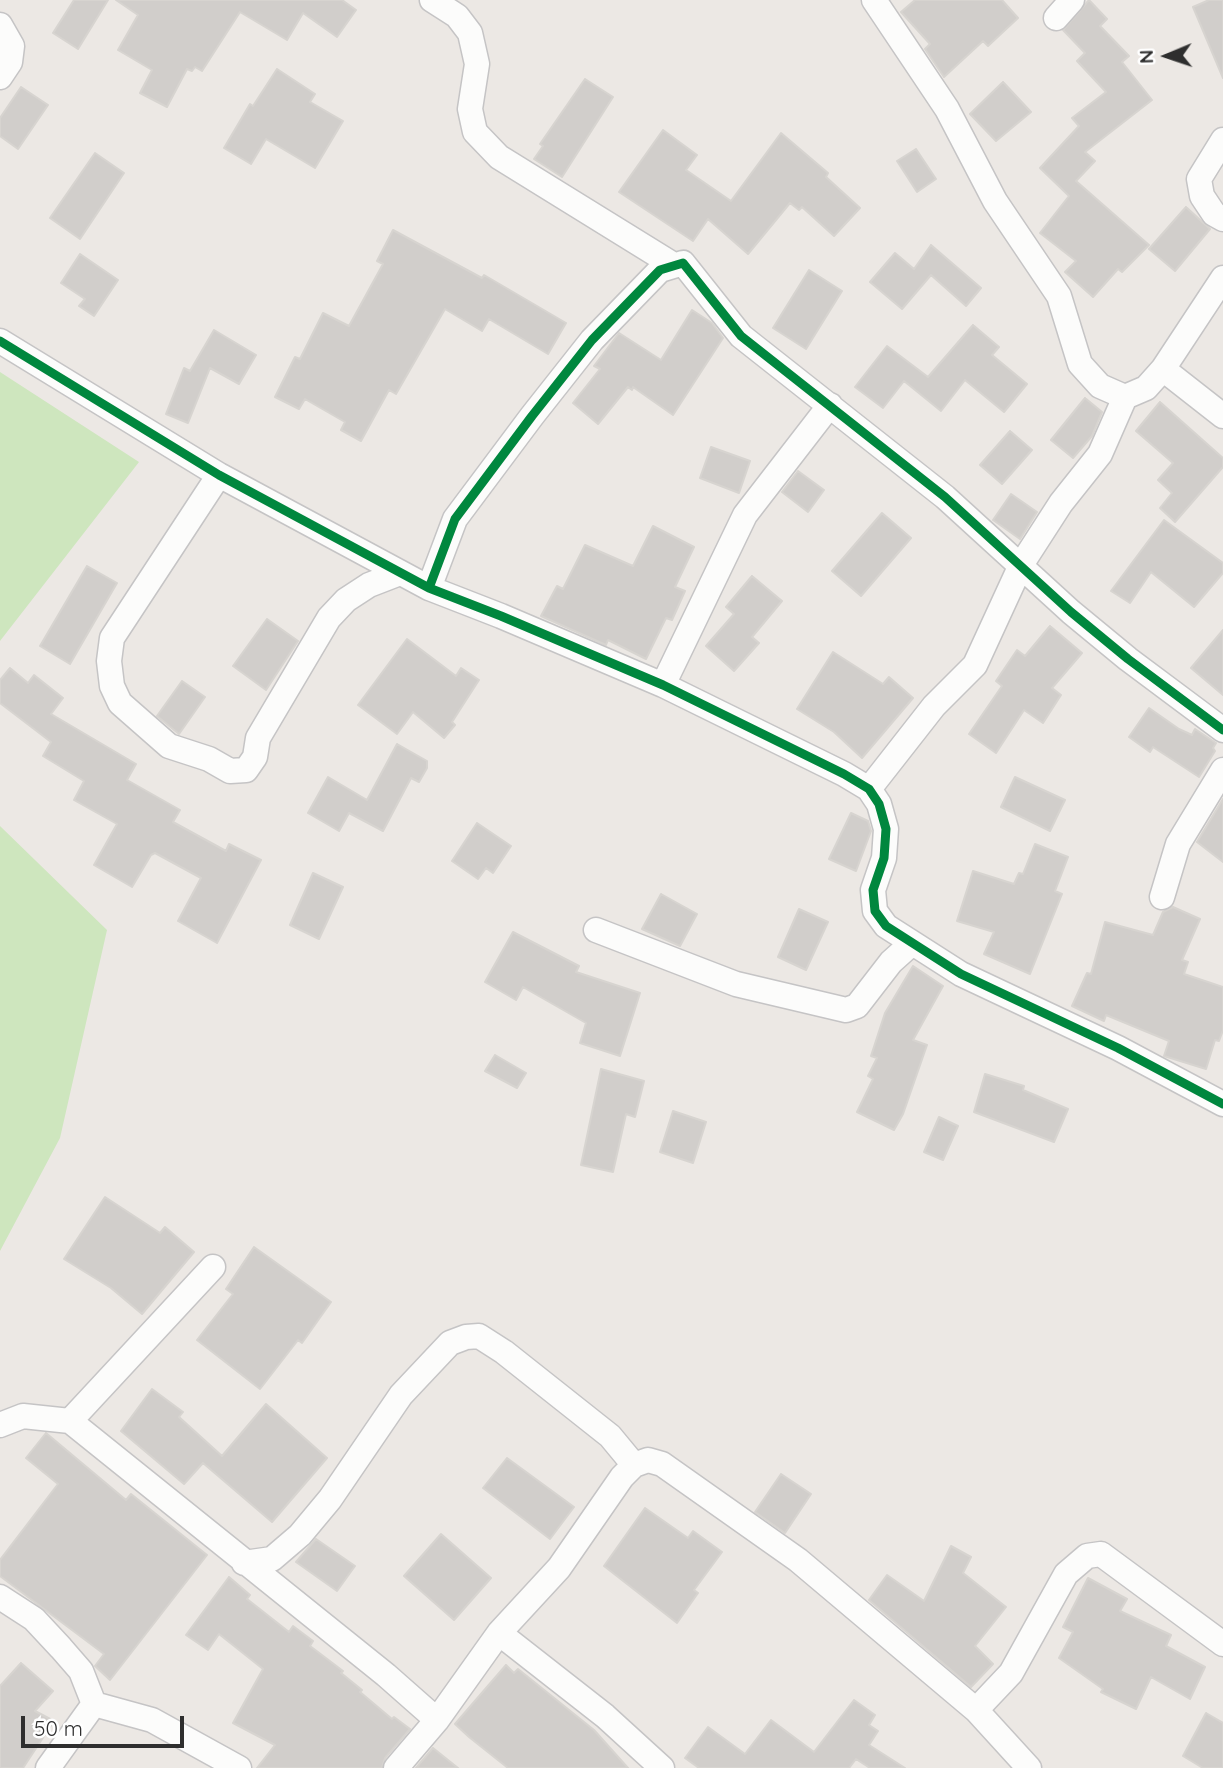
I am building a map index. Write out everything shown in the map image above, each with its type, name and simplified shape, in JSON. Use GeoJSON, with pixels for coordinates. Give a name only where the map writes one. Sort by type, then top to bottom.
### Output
{"type":"FeatureCollection","features":[{"type":"Feature","properties":{"kind":"street"},"geometry":{"type":"LineString","coordinates":[[874,0],[947,109],[995,201],[1059,296],[1080,364],[1100,386],[1125,397]]}},
{"type":"Feature","properties":{"kind":"street"},"geometry":{"type":"LineString","coordinates":[[437,1],[457,16],[470,33],[477,64],[470,109],[475,132],[499,157],[671,264]]}},
{"type":"Feature","properties":{"kind":"street"},"geometry":{"type":"LineString","coordinates":[[0,25],[12,46],[10,62],[0,77]]}},
{"type":"Feature","properties":{"kind":"street"},"geometry":{"type":"LineString","coordinates":[[1223,140],[1199,179],[1202,196],[1213,214],[1223,219]]}},
{"type":"Feature","properties":{"kind":"street"},"geometry":{"type":"LineString","coordinates":[[429,588],[455,519],[532,416],[592,340],[660,270],[671,264],[683,263],[741,336],[945,497],[1128,659],[1223,730]]}},
{"type":"Feature","properties":{"kind":"street"},"geometry":{"type":"LineString","coordinates":[[869,789],[934,706],[975,665],[1021,565],[1061,503],[1100,454],[1125,397],[1146,388],[1163,369],[1223,278]]}},
{"type":"Feature","properties":{"kind":"street"},"geometry":{"type":"LineString","coordinates":[[0,341],[219,475],[429,588],[663,685],[844,774],[869,789],[879,804],[886,829],[884,858],[873,890],[875,911],[886,926],[961,974],[1118,1048],[1223,1104]]}},
{"type":"Feature","properties":{"kind":"street"},"geometry":{"type":"LineString","coordinates":[[1163,369],[1223,416]]}},
{"type":"Feature","properties":{"kind":"street"},"geometry":{"type":"LineString","coordinates":[[663,685],[745,515],[830,405]]}},
{"type":"Feature","properties":{"kind":"street"},"geometry":{"type":"LineString","coordinates":[[219,475],[112,638],[110,674],[120,703],[169,746],[209,759],[230,771],[246,771],[255,757],[258,738],[329,618],[346,600],[369,585],[400,573]]}},
{"type":"Feature","properties":{"kind":"street"},"geometry":{"type":"LineString","coordinates":[[1162,897],[1178,844],[1223,770]]}},
{"type":"Feature","properties":{"kind":"street"},"geometry":{"type":"LineString","coordinates":[[596,930],[736,984],[846,1010],[857,1006],[891,962],[911,944]]}},
{"type":"Feature","properties":{"kind":"street"},"geometry":{"type":"LineString","coordinates":[[70,1420],[212,1267]]}},
{"type":"Feature","properties":{"kind":"street"},"geometry":{"type":"LineString","coordinates":[[244,1563],[272,1559],[300,1535],[330,1499],[401,1395],[450,1343],[466,1337],[479,1336],[504,1352],[610,1436],[634,1465]]}},
{"type":"Feature","properties":{"kind":"street"},"geometry":{"type":"LineString","coordinates":[[0,1425],[23,1416],[70,1420],[386,1675],[437,1720]]}},
{"type":"Feature","properties":{"kind":"street"},"geometry":{"type":"LineString","coordinates":[[396,1768],[437,1720],[499,1633],[559,1568],[634,1465],[648,1460],[662,1464],[798,1560],[976,1710],[1029,1768]]}},
{"type":"Feature","properties":{"kind":"street"},"geometry":{"type":"LineString","coordinates":[[976,1710],[1011,1673],[1066,1574],[1087,1556],[1101,1554],[1223,1644]]}},
{"type":"Feature","properties":{"kind":"street"},"geometry":{"type":"LineString","coordinates":[[0,1597],[34,1619],[81,1671],[94,1704]]}},
{"type":"Feature","properties":{"kind":"street"},"geometry":{"type":"LineString","coordinates":[[499,1633],[605,1716],[662,1768]]}},
{"type":"Feature","properties":{"kind":"street"},"geometry":{"type":"LineString","coordinates":[[48,1768],[94,1704]]}},
{"type":"Feature","properties":{"kind":"street"},"geometry":{"type":"LineString","coordinates":[[94,1704],[152,1720],[239,1768]]}},
{"type":"Feature","properties":{"kind":"green space"},"geometry":{"type":"Polygon","coordinates":[[[0,372],[139,462],[0,641],[0,372]]]}},
{"type":"Feature","properties":{"kind":"green space"},"geometry":{"type":"Polygon","coordinates":[[[0,826],[107,930],[60,1138],[0,1251],[0,826]]]}},
{"type":"Feature","properties":{"kind":"building"},"geometry":{"type":"Polygon","coordinates":[[[74,0],[108,0],[78,49],[53,33],[74,0]]]}},
{"type":"Feature","properties":{"kind":"building"},"geometry":{"type":"Polygon","coordinates":[[[116,0],[342,0],[356,10],[337,37],[303,13],[287,40],[240,12],[202,71],[195,67],[192,71],[187,69],[167,107],[140,93],[152,70],[118,50],[138,15],[116,0]]]}},
{"type":"Feature","properties":{"kind":"building"},"geometry":{"type":"Polygon","coordinates":[[[915,0],[1002,0],[1018,18],[988,46],[983,41],[944,77],[925,49],[930,44],[901,12],[915,0]]]}},
{"type":"Feature","properties":{"kind":"building"},"geometry":{"type":"Polygon","coordinates":[[[1089,0],[1107,19],[1100,26],[1129,56],[1122,62],[1152,100],[1085,152],[1095,161],[1076,181],[1149,245],[1122,272],[1118,269],[1093,297],[1065,272],[1076,261],[1040,233],[1069,196],[1040,168],[1079,126],[1072,118],[1106,92],[1077,61],[1085,53],[1063,30],[1089,0]]]}},
{"type":"Feature","properties":{"kind":"building"},"geometry":{"type":"Polygon","coordinates":[[[1209,0],[1223,0],[1223,78],[1193,7],[1209,0]]]}},
{"type":"Feature","properties":{"kind":"building"},"geometry":{"type":"Polygon","coordinates":[[[277,69],[315,94],[310,102],[343,121],[315,168],[266,139],[251,164],[224,148],[250,104],[253,106],[277,69]]]}},
{"type":"Feature","properties":{"kind":"building"},"geometry":{"type":"Polygon","coordinates":[[[585,79],[613,97],[562,177],[534,159],[543,146],[540,144],[585,79]]]}},
{"type":"Feature","properties":{"kind":"building"},"geometry":{"type":"Polygon","coordinates":[[[1003,82],[1031,112],[996,141],[970,114],[1003,82]]]}},
{"type":"Feature","properties":{"kind":"building"},"geometry":{"type":"Polygon","coordinates":[[[21,87],[48,105],[18,149],[0,136],[0,118],[21,87]]]}},
{"type":"Feature","properties":{"kind":"building"},"geometry":{"type":"Polygon","coordinates":[[[663,130],[697,155],[686,170],[731,201],[781,133],[828,173],[826,177],[860,208],[834,236],[802,207],[799,210],[790,203],[748,254],[708,219],[693,241],[619,192],[663,130]]]}},
{"type":"Feature","properties":{"kind":"building"},"geometry":{"type":"Polygon","coordinates":[[[916,149],[936,179],[917,192],[897,161],[916,149]]]}},
{"type":"Feature","properties":{"kind":"building"},"geometry":{"type":"Polygon","coordinates":[[[95,153],[124,173],[80,239],[50,218],[95,153]]]}},
{"type":"Feature","properties":{"kind":"building"},"geometry":{"type":"Polygon","coordinates":[[[1186,207],[1210,229],[1175,271],[1149,249],[1186,207]]]}},
{"type":"Feature","properties":{"kind":"building"},"geometry":{"type":"Polygon","coordinates":[[[393,230],[482,278],[484,275],[566,323],[548,354],[489,319],[482,331],[445,309],[396,394],[389,390],[361,441],[341,430],[345,422],[305,399],[299,409],[275,397],[295,357],[300,359],[323,313],[349,326],[383,264],[377,261],[393,230]]]}},
{"type":"Feature","properties":{"kind":"building"},"geometry":{"type":"Polygon","coordinates":[[[931,245],[981,288],[966,306],[931,275],[902,309],[870,282],[895,253],[914,269],[931,245]]]}},
{"type":"Feature","properties":{"kind":"building"},"geometry":{"type":"Polygon","coordinates":[[[80,254],[118,280],[94,316],[79,306],[85,299],[61,283],[80,254]]]}},
{"type":"Feature","properties":{"kind":"building"},"geometry":{"type":"Polygon","coordinates":[[[809,270],[842,291],[806,349],[773,328],[809,270]]]}},
{"type":"Feature","properties":{"kind":"building"},"geometry":{"type":"Polygon","coordinates":[[[692,310],[712,323],[723,338],[673,415],[633,387],[632,390],[628,387],[598,424],[573,403],[600,369],[594,366],[619,333],[661,360],[692,310]]]}},
{"type":"Feature","properties":{"kind":"building"},"geometry":{"type":"Polygon","coordinates":[[[973,325],[999,347],[992,355],[1027,384],[1004,412],[965,380],[941,411],[904,381],[883,408],[855,387],[887,346],[928,377],[973,325]]]}},
{"type":"Feature","properties":{"kind":"building"},"geometry":{"type":"Polygon","coordinates":[[[214,330],[256,355],[239,384],[210,368],[188,423],[166,414],[184,368],[190,371],[214,330]]]}},
{"type":"Feature","properties":{"kind":"building"},"geometry":{"type":"Polygon","coordinates":[[[1085,398],[1102,412],[1092,436],[1073,458],[1051,440],[1085,398]]]}},
{"type":"Feature","properties":{"kind":"building"},"geometry":{"type":"Polygon","coordinates":[[[1160,402],[1223,458],[1223,467],[1175,522],[1160,508],[1172,493],[1158,480],[1173,463],[1136,431],[1160,402]]]}},
{"type":"Feature","properties":{"kind":"building"},"geometry":{"type":"Polygon","coordinates":[[[1010,431],[1032,450],[1002,484],[980,465],[1010,431]]]}},
{"type":"Feature","properties":{"kind":"building"},"geometry":{"type":"Polygon","coordinates":[[[711,447],[750,461],[739,493],[700,478],[711,447]]]}},
{"type":"Feature","properties":{"kind":"building"},"geometry":{"type":"Polygon","coordinates":[[[798,471],[824,490],[808,512],[782,492],[798,471]]]}},
{"type":"Feature","properties":{"kind":"building"},"geometry":{"type":"Polygon","coordinates":[[[1011,494],[1037,512],[1020,539],[993,520],[1011,494]]]}},
{"type":"Feature","properties":{"kind":"building"},"geometry":{"type":"Polygon","coordinates":[[[882,513],[911,538],[861,596],[832,571],[882,513]]]}},
{"type":"Feature","properties":{"kind":"building"},"geometry":{"type":"Polygon","coordinates":[[[1164,520],[1223,563],[1223,573],[1194,607],[1151,572],[1130,603],[1111,591],[1164,520]]]}},
{"type":"Feature","properties":{"kind":"building"},"geometry":{"type":"Polygon","coordinates":[[[653,526],[694,547],[675,587],[685,591],[672,620],[666,618],[646,659],[608,640],[606,645],[541,616],[557,586],[563,589],[585,545],[633,566],[653,526]]]}},
{"type":"Feature","properties":{"kind":"building"},"geometry":{"type":"Polygon","coordinates":[[[87,566],[117,583],[70,664],[40,646],[87,566]]]}},
{"type":"Feature","properties":{"kind":"building"},"geometry":{"type":"Polygon","coordinates":[[[752,576],[782,601],[752,637],[759,643],[734,671],[706,646],[734,614],[726,607],[752,576]]]}},
{"type":"Feature","properties":{"kind":"building"},"geometry":{"type":"Polygon","coordinates":[[[267,619],[298,641],[266,690],[233,666],[267,619]]]}},
{"type":"Feature","properties":{"kind":"building"},"geometry":{"type":"Polygon","coordinates":[[[1050,626],[1082,653],[1052,688],[1061,695],[1043,723],[1024,710],[996,753],[969,734],[1002,686],[996,681],[1017,650],[1025,656],[1050,626]]]}},
{"type":"Feature","properties":{"kind":"building"},"geometry":{"type":"Polygon","coordinates":[[[1223,630],[1223,695],[1191,668],[1223,630]]]}},
{"type":"Feature","properties":{"kind":"building"},"geometry":{"type":"Polygon","coordinates":[[[407,639],[456,676],[461,668],[479,680],[452,722],[455,725],[444,738],[413,712],[397,734],[358,705],[407,639]]]}},
{"type":"Feature","properties":{"kind":"building"},"geometry":{"type":"Polygon","coordinates":[[[833,652],[883,684],[889,677],[913,698],[862,758],[834,732],[797,709],[833,652]]]}},
{"type":"Feature","properties":{"kind":"building"},"geometry":{"type":"Polygon","coordinates":[[[10,668],[28,683],[34,675],[63,698],[51,714],[136,764],[127,780],[180,810],[173,822],[226,851],[229,844],[261,860],[217,943],[178,921],[201,878],[155,853],[151,855],[132,887],[94,865],[117,824],[74,800],[84,781],[43,756],[51,742],[0,703],[0,680],[10,668]]]}},
{"type":"Feature","properties":{"kind":"building"},"geometry":{"type":"Polygon","coordinates":[[[182,681],[205,697],[179,734],[157,716],[182,681]]]}},
{"type":"Feature","properties":{"kind":"building"},"geometry":{"type":"Polygon","coordinates":[[[1149,708],[1179,729],[1192,735],[1195,729],[1216,743],[1213,748],[1215,751],[1199,777],[1153,747],[1150,752],[1129,737],[1149,708]]]}},
{"type":"Feature","properties":{"kind":"building"},"geometry":{"type":"Polygon","coordinates":[[[397,744],[427,761],[427,768],[419,782],[411,778],[383,831],[349,813],[339,831],[308,813],[328,777],[367,800],[397,744]]]}},
{"type":"Feature","properties":{"kind":"building"},"geometry":{"type":"Polygon","coordinates":[[[1015,777],[1065,800],[1050,831],[1001,807],[1015,777]]]}},
{"type":"Feature","properties":{"kind":"building"},"geometry":{"type":"Polygon","coordinates":[[[1223,799],[1223,862],[1197,842],[1223,799]]]}},
{"type":"Feature","properties":{"kind":"building"},"geometry":{"type":"Polygon","coordinates":[[[851,813],[868,821],[871,831],[856,871],[829,859],[851,813]]]}},
{"type":"Feature","properties":{"kind":"building"},"geometry":{"type":"Polygon","coordinates":[[[477,823],[511,846],[493,873],[486,868],[478,879],[452,861],[477,823]]]}},
{"type":"Feature","properties":{"kind":"building"},"geometry":{"type":"Polygon","coordinates":[[[1035,844],[1068,857],[1055,891],[1062,894],[1030,974],[984,954],[994,932],[957,921],[973,871],[1014,884],[1019,873],[1023,874],[1035,844]]]}},
{"type":"Feature","properties":{"kind":"building"},"geometry":{"type":"Polygon","coordinates":[[[313,873],[343,887],[319,939],[290,925],[313,873]]]}},
{"type":"Feature","properties":{"kind":"building"},"geometry":{"type":"Polygon","coordinates":[[[661,894],[697,914],[680,946],[642,929],[661,894]]]}},
{"type":"Feature","properties":{"kind":"building"},"geometry":{"type":"Polygon","coordinates":[[[1173,907],[1200,919],[1182,960],[1188,962],[1184,974],[1223,987],[1223,1030],[1219,1041],[1215,1040],[1206,1069],[1164,1056],[1169,1041],[1106,1015],[1104,1021],[1072,1006],[1087,973],[1091,974],[1105,922],[1153,935],[1163,912],[1173,907]]]}},
{"type":"Feature","properties":{"kind":"building"},"geometry":{"type":"Polygon","coordinates":[[[799,909],[828,922],[806,970],[778,957],[799,909]]]}},
{"type":"Feature","properties":{"kind":"building"},"geometry":{"type":"Polygon","coordinates":[[[513,932],[579,966],[576,972],[640,993],[620,1056],[580,1043],[586,1023],[523,987],[516,1000],[485,982],[513,932]]]}},
{"type":"Feature","properties":{"kind":"building"},"geometry":{"type":"Polygon","coordinates":[[[913,966],[943,986],[913,1040],[927,1045],[903,1114],[894,1130],[857,1112],[873,1079],[868,1076],[877,1058],[871,1056],[885,1013],[913,966]]]}},
{"type":"Feature","properties":{"kind":"building"},"geometry":{"type":"Polygon","coordinates":[[[495,1055],[526,1073],[517,1088],[485,1071],[495,1055]]]}},
{"type":"Feature","properties":{"kind":"building"},"geometry":{"type":"Polygon","coordinates":[[[601,1069],[644,1081],[635,1117],[626,1114],[613,1172],[581,1165],[601,1069]]]}},
{"type":"Feature","properties":{"kind":"building"},"geometry":{"type":"Polygon","coordinates":[[[985,1074],[1024,1086],[1023,1090],[1068,1109],[1054,1142],[974,1112],[985,1074]]]}},
{"type":"Feature","properties":{"kind":"building"},"geometry":{"type":"Polygon","coordinates":[[[673,1111],[706,1122],[693,1163],[660,1152],[673,1111]]]}},
{"type":"Feature","properties":{"kind":"building"},"geometry":{"type":"Polygon","coordinates":[[[939,1117],[958,1126],[943,1160],[924,1152],[939,1117]]]}},
{"type":"Feature","properties":{"kind":"building"},"geometry":{"type":"Polygon","coordinates":[[[105,1197],[160,1233],[165,1227],[194,1252],[142,1314],[111,1288],[64,1259],[105,1197]]]}},
{"type":"Feature","properties":{"kind":"building"},"geometry":{"type":"Polygon","coordinates":[[[254,1247],[331,1302],[302,1343],[298,1340],[260,1389],[197,1340],[233,1294],[226,1289],[254,1247]]]}},
{"type":"Feature","properties":{"kind":"building"},"geometry":{"type":"Polygon","coordinates":[[[152,1389],[183,1412],[179,1417],[222,1456],[266,1404],[327,1458],[272,1522],[203,1463],[184,1484],[121,1431],[152,1389]]]}},
{"type":"Feature","properties":{"kind":"building"},"geometry":{"type":"Polygon","coordinates":[[[46,1433],[126,1500],[131,1494],[207,1555],[110,1680],[95,1666],[104,1654],[0,1576],[0,1560],[58,1484],[26,1458],[46,1433]]]}},
{"type":"Feature","properties":{"kind":"building"},"geometry":{"type":"Polygon","coordinates":[[[507,1458],[574,1507],[550,1539],[483,1488],[507,1458]]]}},
{"type":"Feature","properties":{"kind":"building"},"geometry":{"type":"Polygon","coordinates":[[[781,1474],[811,1494],[785,1533],[755,1512],[781,1474]]]}},
{"type":"Feature","properties":{"kind":"building"},"geometry":{"type":"Polygon","coordinates":[[[645,1508],[688,1538],[693,1531],[722,1552],[694,1590],[698,1593],[677,1623],[604,1566],[645,1508]]]}},
{"type":"Feature","properties":{"kind":"building"},"geometry":{"type":"Polygon","coordinates":[[[441,1534],[491,1578],[454,1620],[404,1576],[441,1534]]]}},
{"type":"Feature","properties":{"kind":"building"},"geometry":{"type":"Polygon","coordinates":[[[316,1539],[355,1566],[337,1591],[296,1562],[316,1539]]]}},
{"type":"Feature","properties":{"kind":"building"},"geometry":{"type":"Polygon","coordinates":[[[951,1546],[971,1557],[963,1573],[1006,1607],[975,1646],[993,1664],[971,1687],[869,1600],[887,1575],[924,1601],[951,1546]]]}},
{"type":"Feature","properties":{"kind":"building"},"geometry":{"type":"Polygon","coordinates":[[[229,1577],[250,1595],[247,1599],[289,1632],[293,1626],[313,1641],[310,1646],[343,1671],[341,1673],[362,1690],[360,1692],[392,1719],[394,1717],[410,1729],[385,1758],[382,1768],[257,1768],[275,1745],[233,1723],[263,1669],[219,1634],[208,1650],[186,1635],[229,1577]]]}},
{"type":"Feature","properties":{"kind":"building"},"geometry":{"type":"Polygon","coordinates":[[[1088,1578],[1127,1599],[1120,1611],[1171,1635],[1166,1646],[1205,1667],[1190,1699],[1151,1677],[1136,1709],[1101,1692],[1103,1689],[1059,1658],[1073,1632],[1063,1627],[1088,1578]]]}},
{"type":"Feature","properties":{"kind":"building"},"geometry":{"type":"Polygon","coordinates":[[[21,1663],[53,1691],[35,1711],[54,1721],[23,1768],[0,1768],[0,1686],[21,1663]]]}},
{"type":"Feature","properties":{"kind":"building"},"geometry":{"type":"Polygon","coordinates":[[[506,1665],[514,1673],[518,1669],[594,1730],[628,1768],[508,1768],[469,1737],[455,1724],[506,1665]]]}},
{"type":"Feature","properties":{"kind":"building"},"geometry":{"type":"Polygon","coordinates":[[[854,1700],[875,1715],[869,1725],[878,1731],[869,1745],[905,1768],[870,1768],[856,1759],[849,1768],[699,1768],[685,1758],[708,1727],[745,1754],[771,1720],[814,1752],[854,1700]]]}},
{"type":"Feature","properties":{"kind":"building"},"geometry":{"type":"Polygon","coordinates":[[[1206,1713],[1223,1723],[1223,1768],[1203,1768],[1183,1756],[1206,1713]]]}},
{"type":"Feature","properties":{"kind":"building"},"geometry":{"type":"Polygon","coordinates":[[[433,1748],[458,1768],[416,1768],[433,1748]]]}},
{"type":"Feature","properties":{"kind":"cycle path"},"geometry":{"type":"LineString","coordinates":[[429,588],[455,519],[532,416],[592,340],[660,270],[683,263],[741,336],[945,497],[1071,612],[1128,659],[1223,730]]}},
{"type":"Feature","properties":{"kind":"cycle path"},"geometry":{"type":"LineString","coordinates":[[0,341],[219,475],[429,588],[663,685],[844,774],[869,789],[879,804],[886,829],[884,858],[873,890],[875,911],[886,926],[961,974],[1118,1048],[1223,1104]]}}]}
